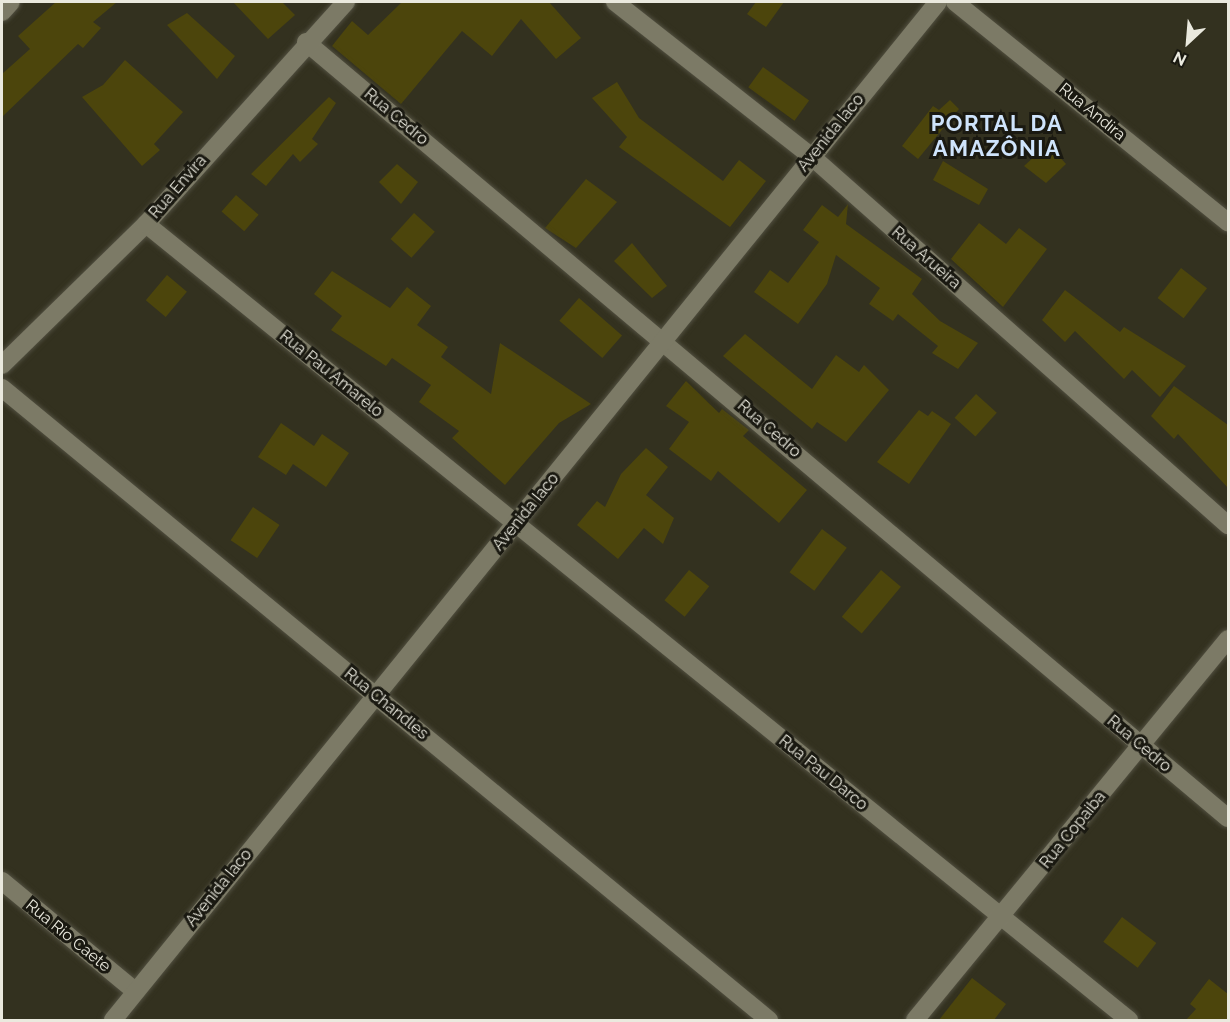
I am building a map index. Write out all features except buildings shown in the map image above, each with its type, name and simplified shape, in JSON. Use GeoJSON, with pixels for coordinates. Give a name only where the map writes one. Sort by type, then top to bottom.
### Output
{"type":"FeatureCollection","features":[{"type":"Feature","properties":{"kind":"street"},"geometry":{"type":"LineString","coordinates":[[2,12],[11,2]]}},
{"type":"Feature","properties":{"kind":"street","name":"Rua Envira"},"geometry":{"type":"LineString","coordinates":[[2,365],[146,224],[306,42],[346,2]]}},
{"type":"Feature","properties":{"kind":"street","name":"Rua Arueira"},"geometry":{"type":"LineString","coordinates":[[615,2],[811,156],[1228,525]]}},
{"type":"Feature","properties":{"kind":"street","name":"Avenida Iaco"},"geometry":{"type":"LineString","coordinates":[[113,1020],[375,694],[517,525],[811,156],[938,2]]}},
{"type":"Feature","properties":{"kind":"street","name":"Rua Andira"},"geometry":{"type":"LineString","coordinates":[[955,2],[1228,222]]}},
{"type":"Feature","properties":{"kind":"street","name":"Rua Cedro"},"geometry":{"type":"LineString","coordinates":[[306,42],[664,339],[1141,747],[1228,818]]}},
{"type":"Feature","properties":{"kind":"street","name":"Rua Pau Amarelo"},"geometry":{"type":"LineString","coordinates":[[146,224],[517,525]]}},
{"type":"Feature","properties":{"kind":"street","name":"Rua Chandles"},"geometry":{"type":"LineString","coordinates":[[2,388],[770,1020]]}},
{"type":"Feature","properties":{"kind":"street","name":"Rua Pau Darco"},"geometry":{"type":"LineString","coordinates":[[517,525],[1129,1020]]}},
{"type":"Feature","properties":{"kind":"street","name":"Rua Copaiba"},"geometry":{"type":"LineString","coordinates":[[915,1020],[1002,917],[1228,639]]}},
{"type":"Feature","properties":{"kind":"street","name":"Rua Rio Caete"},"geometry":{"type":"LineString","coordinates":[[2,881],[135,991]]}},
{"type":"Feature","properties":{"kind":"district","name":"PORTAL DA AMAZÔNIA"},"geometry":{"type":"Point","coordinates":[997,136]}}]}
